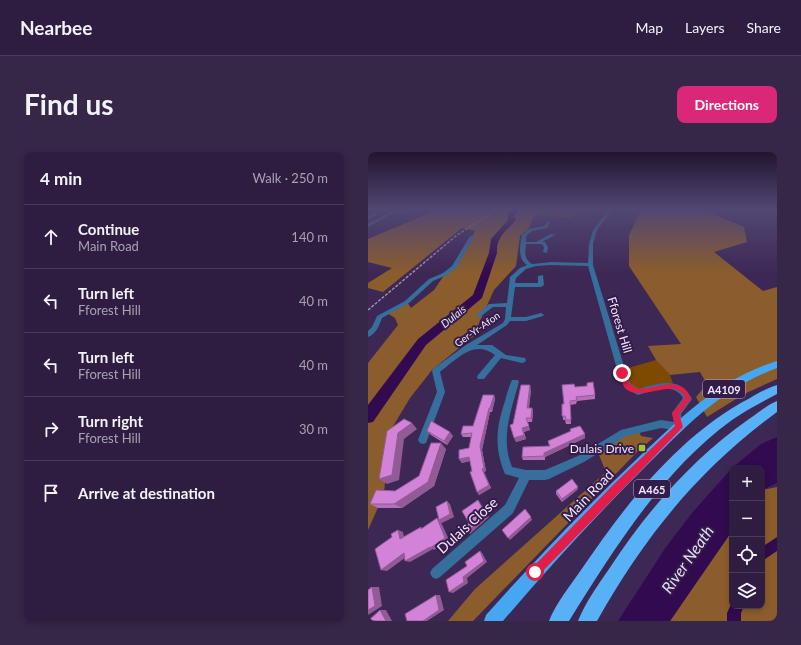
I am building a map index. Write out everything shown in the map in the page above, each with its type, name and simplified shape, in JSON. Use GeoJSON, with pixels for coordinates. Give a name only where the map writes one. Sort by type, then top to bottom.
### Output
{"type":"FeatureCollection","features":[{"type":"Feature","properties":{"kind":"highway","name":"A465"},"geometry":{"type":"LineString","coordinates":[[558,621],[613,538],[677,460],[722,421],[746,405],[777,389]]}},
{"type":"Feature","properties":{"kind":"highway","name":"A465"},"geometry":{"type":"LineString","coordinates":[[587,621],[599,598],[634,547],[674,495],[728,441],[777,406]]}},
{"type":"Feature","properties":{"kind":"main road","name":"Main Road"},"geometry":{"type":"LineString","coordinates":[[492,621],[535,572],[618,486],[701,406],[722,390],[749,375],[777,364]]}},
{"type":"Feature","properties":{"kind":"street"},"geometry":{"type":"LineString","coordinates":[[529,231],[524,236],[522,258],[523,261],[530,266]]}},
{"type":"Feature","properties":{"kind":"street"},"geometry":{"type":"LineString","coordinates":[[590,265],[591,244],[595,231]]}},
{"type":"Feature","properties":{"kind":"street"},"geometry":{"type":"LineString","coordinates":[[524,243],[538,242],[552,235]]}},
{"type":"Feature","properties":{"kind":"street"},"geometry":{"type":"LineString","coordinates":[[368,335],[375,328],[379,317],[407,302],[431,280],[445,274],[454,267],[472,237]]}},
{"type":"Feature","properties":{"kind":"street"},"geometry":{"type":"LineString","coordinates":[[538,242],[546,246],[545,252]]}},
{"type":"Feature","properties":{"kind":"street","name":"Ger-Yr-Afon"},"geometry":{"type":"LineString","coordinates":[[423,440],[441,392],[436,371],[468,347],[505,324],[508,319],[513,277],[522,269],[542,264],[590,265]]}},
{"type":"Feature","properties":{"kind":"street","name":"Fforest Hill"},"geometry":{"type":"LineString","coordinates":[[590,265],[622,373],[628,386],[638,392],[668,386],[677,387],[686,393],[688,399],[676,413],[679,427]]}},
{"type":"Feature","properties":{"kind":"street"},"geometry":{"type":"LineString","coordinates":[[512,285],[541,285],[542,276]]}},
{"type":"Feature","properties":{"kind":"street"},"geometry":{"type":"LineString","coordinates":[[479,314],[491,305],[510,305]]}},
{"type":"Feature","properties":{"kind":"street"},"geometry":{"type":"LineString","coordinates":[[508,319],[526,320],[541,314]]}},
{"type":"Feature","properties":{"kind":"street"},"geometry":{"type":"LineString","coordinates":[[468,347],[490,348],[504,357],[522,360]]}},
{"type":"Feature","properties":{"kind":"street"},"geometry":{"type":"LineString","coordinates":[[481,376],[500,354]]}},
{"type":"Feature","properties":{"kind":"street"},"geometry":{"type":"LineString","coordinates":[[514,382],[502,428],[501,448],[503,459],[509,470],[526,475],[545,475],[581,459],[624,433],[661,424],[679,427]]}},
{"type":"Feature","properties":{"kind":"street","name":"Dulais Close"},"geometry":{"type":"LineString","coordinates":[[436,573],[509,509],[526,475]]}},
{"type":"Feature","properties":{"kind":"shaded area"},"geometry":{"type":"Polygon","coordinates":[[[387,231],[458,231],[383,292],[368,288],[368,283],[392,268],[368,262],[368,239],[387,231]]]}},
{"type":"Feature","properties":{"kind":"shaded area"},"geometry":{"type":"Polygon","coordinates":[[[475,231],[526,231],[520,236],[516,266],[494,290],[475,335],[432,370],[410,398],[389,433],[384,494],[368,530],[368,363],[398,325],[395,318],[387,313],[407,302],[411,308],[434,290],[445,274],[454,267],[475,231]]]}},
{"type":"Feature","properties":{"kind":"shaded area"},"geometry":{"type":"Polygon","coordinates":[[[631,231],[745,231],[747,242],[714,252],[763,291],[777,287],[777,379],[744,394],[707,417],[696,397],[707,384],[700,372],[670,375],[656,360],[648,346],[681,344],[629,266],[629,235],[631,231]]]}},
{"type":"Feature","properties":{"kind":"shaded area"},"geometry":{"type":"Polygon","coordinates":[[[656,360],[670,375],[673,383],[638,392],[628,386],[621,370],[656,360]]]}},
{"type":"Feature","properties":{"kind":"shaded area"},"geometry":{"type":"Polygon","coordinates":[[[639,431],[641,436],[653,438],[636,453],[473,621],[448,621],[475,589],[606,472],[597,450],[624,433],[639,431]]]}},
{"type":"Feature","properties":{"kind":"shaded area"},"geometry":{"type":"Polygon","coordinates":[[[777,487],[777,621],[670,621],[729,535],[729,609],[765,609],[765,489],[777,487]]]}},
{"type":"Feature","properties":{"kind":"water"},"geometry":{"type":"Polygon","coordinates":[[[777,437],[777,483],[765,489],[765,465],[736,465],[761,444],[777,437]]]}},
{"type":"Feature","properties":{"kind":"water","name":"River Neath"},"geometry":{"type":"Polygon","coordinates":[[[729,471],[729,535],[670,621],[618,621],[666,547],[692,513],[729,471]]]}},
{"type":"Feature","properties":{"kind":"building"},"geometry":{"type":"Polygon","coordinates":[[[593,382],[595,395],[576,397],[577,400],[570,401],[571,420],[566,420],[565,416],[562,416],[562,404],[564,404],[562,385],[574,384],[575,387],[587,386],[587,383],[593,382]]]}},
{"type":"Feature","properties":{"kind":"building"},"geometry":{"type":"Polygon","coordinates":[[[521,385],[530,385],[527,408],[532,408],[531,418],[526,418],[529,426],[522,428],[524,435],[514,438],[510,425],[513,424],[521,385]]]}},
{"type":"Feature","properties":{"kind":"building"},"geometry":{"type":"Polygon","coordinates":[[[483,395],[494,395],[489,408],[480,446],[484,468],[482,469],[489,485],[477,492],[470,472],[472,471],[469,457],[459,459],[459,450],[469,448],[472,433],[461,434],[463,426],[473,426],[483,395]]]}},
{"type":"Feature","properties":{"kind":"building"},"geometry":{"type":"Polygon","coordinates":[[[404,419],[412,423],[398,433],[392,475],[379,479],[387,431],[404,419]]]}},
{"type":"Feature","properties":{"kind":"building"},"geometry":{"type":"Polygon","coordinates":[[[431,421],[450,432],[444,441],[427,431],[431,421]]]}},
{"type":"Feature","properties":{"kind":"building"},"geometry":{"type":"Polygon","coordinates":[[[580,426],[585,434],[544,453],[544,456],[522,457],[523,447],[550,446],[548,441],[571,431],[570,429],[580,426]]]}},
{"type":"Feature","properties":{"kind":"building"},"geometry":{"type":"Polygon","coordinates":[[[431,443],[441,443],[428,482],[394,504],[370,504],[376,490],[395,491],[419,476],[431,443]]]}},
{"type":"Feature","properties":{"kind":"building"},"geometry":{"type":"Polygon","coordinates":[[[572,479],[578,487],[562,499],[556,491],[572,479]]]}},
{"type":"Feature","properties":{"kind":"building"},"geometry":{"type":"Polygon","coordinates":[[[478,500],[486,515],[467,532],[464,526],[469,523],[462,511],[478,500]]]}},
{"type":"Feature","properties":{"kind":"building"},"geometry":{"type":"Polygon","coordinates":[[[447,501],[450,514],[439,520],[436,507],[447,501]]]}},
{"type":"Feature","properties":{"kind":"building"},"geometry":{"type":"Polygon","coordinates":[[[525,509],[531,517],[508,538],[502,530],[525,509]]]}},
{"type":"Feature","properties":{"kind":"building"},"geometry":{"type":"Polygon","coordinates":[[[437,518],[445,538],[405,561],[404,553],[381,570],[375,549],[392,537],[391,534],[398,530],[400,539],[421,527],[421,529],[437,518]]]}},
{"type":"Feature","properties":{"kind":"building"},"geometry":{"type":"Polygon","coordinates":[[[480,551],[484,561],[463,577],[464,582],[449,592],[446,580],[467,566],[465,562],[480,551]]]}},
{"type":"Feature","properties":{"kind":"building"},"geometry":{"type":"Polygon","coordinates":[[[372,587],[375,606],[368,610],[368,590],[372,587]]]}},
{"type":"Feature","properties":{"kind":"building"},"geometry":{"type":"Polygon","coordinates":[[[436,595],[439,610],[423,621],[407,621],[405,614],[436,595]]]}},
{"type":"Feature","properties":{"kind":"building"},"geometry":{"type":"Polygon","coordinates":[[[380,610],[386,621],[368,621],[380,610]]]}},
{"type":"Feature","properties":{"kind":"waterway","name":"Dulais"},"geometry":{"type":"LineString","coordinates":[[368,417],[422,342],[478,296],[493,253],[493,243],[501,231]]}},
{"type":"Feature","properties":{"kind":"waterway"},"geometry":{"type":"LineString","coordinates":[[765,553],[777,543]]}},
{"type":"Feature","properties":{"kind":"waterway"},"geometry":{"type":"LineString","coordinates":[[734,621],[736,609]]}},
{"type":"Feature","properties":{"kind":"railway"},"geometry":{"type":"LineString","coordinates":[[368,310],[463,231]]}},
{"type":"Feature","properties":{"kind":"place","name":"Dulais Drive"},"geometry":{"type":"Point","coordinates":[642,448]}},
{"type":"Feature","properties":{"kind":"route"},"geometry":{"type":"LineString","coordinates":[[535,572],[618,486],[679,427],[676,413],[688,399],[686,393],[677,387],[668,386],[638,392],[628,386],[622,373]]}}]}
